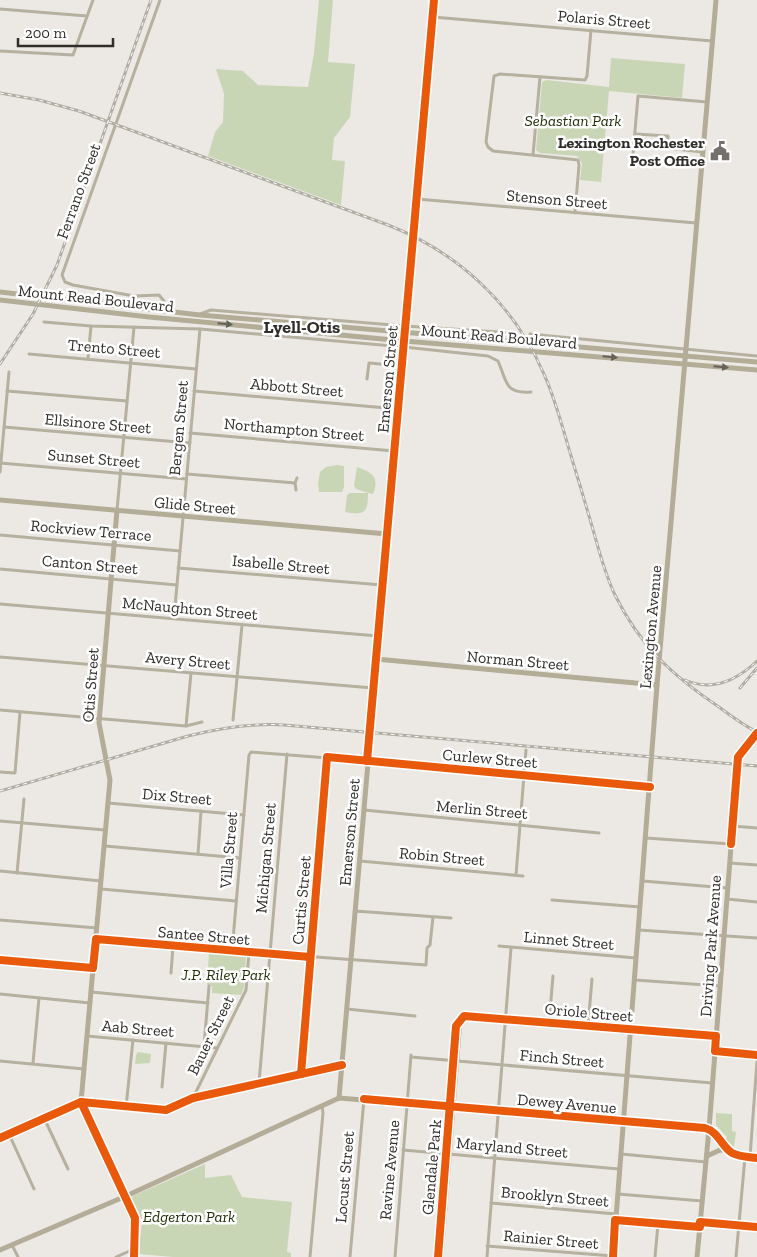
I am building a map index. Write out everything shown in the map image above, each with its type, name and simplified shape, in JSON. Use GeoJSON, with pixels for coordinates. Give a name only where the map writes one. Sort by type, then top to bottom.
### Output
{"type":"FeatureCollection","features":[{"type":"Feature","properties":{"kind":"street"},"geometry":{"type":"LineString","coordinates":[[0,51],[73,56],[93,0]]}},
{"type":"Feature","properties":{"kind":"street","name":"Ferrano Street"},"geometry":{"type":"LineString","coordinates":[[160,0],[62,275],[65,282],[73,285],[138,296],[162,296],[164,311]]}},
{"type":"Feature","properties":{"kind":"street","name":"Emerson Street"},"geometry":{"type":"LineString","coordinates":[[339,1098],[434,0]]}},
{"type":"Feature","properties":{"kind":"street","name":"Lexington Avenue"},"geometry":{"type":"LineString","coordinates":[[612,1257],[657,685],[716,0]]}},
{"type":"Feature","properties":{"kind":"street"},"geometry":{"type":"LineString","coordinates":[[0,9],[87,16]]}},
{"type":"Feature","properties":{"kind":"street","name":"Polaris Street"},"geometry":{"type":"LineString","coordinates":[[433,17],[712,41]]}},
{"type":"Feature","properties":{"kind":"street"},"geometry":{"type":"LineString","coordinates":[[575,213],[579,161],[575,158],[491,150],[486,142],[492,80],[494,76],[500,74],[584,80],[587,76],[591,30]]}},
{"type":"Feature","properties":{"kind":"street"},"geometry":{"type":"LineString","coordinates":[[533,155],[540,77]]}},
{"type":"Feature","properties":{"kind":"street"},"geometry":{"type":"LineString","coordinates":[[633,154],[638,96],[707,102]]}},
{"type":"Feature","properties":{"kind":"street"},"geometry":{"type":"LineString","coordinates":[[635,134],[668,136],[667,148],[702,152]]}},
{"type":"Feature","properties":{"kind":"street","name":"Stenson Street"},"geometry":{"type":"LineString","coordinates":[[416,199],[696,223]]}},
{"type":"Feature","properties":{"kind":"street","name":"Mount Read Boulevard"},"geometry":{"type":"LineString","coordinates":[[0,292],[200,315],[405,329],[757,362]]}},
{"type":"Feature","properties":{"kind":"street","name":"Mount Read Boulevard"},"geometry":{"type":"LineString","coordinates":[[0,300],[404,344]]}},
{"type":"Feature","properties":{"kind":"street"},"geometry":{"type":"LineString","coordinates":[[149,317],[164,311],[176,320]]}},
{"type":"Feature","properties":{"kind":"street","name":"Mount Read Boulevard"},"geometry":{"type":"LineString","coordinates":[[44,322],[91,326],[200,329],[684,363],[757,370]]}},
{"type":"Feature","properties":{"kind":"street"},"geometry":{"type":"LineString","coordinates":[[88,358],[91,326]]}},
{"type":"Feature","properties":{"kind":"street","name":"Otis Street"},"geometry":{"type":"LineString","coordinates":[[81,1102],[110,774],[99,726],[99,718],[134,327]]}},
{"type":"Feature","properties":{"kind":"street","name":"Bergen Street"},"geometry":{"type":"LineString","coordinates":[[174,618],[200,329]]}},
{"type":"Feature","properties":{"kind":"street","name":"Mount Read Boulevard"},"geometry":{"type":"LineString","coordinates":[[405,329],[512,333]]}},
{"type":"Feature","properties":{"kind":"street","name":"Mount Read Boulevard"},"geometry":{"type":"LineString","coordinates":[[530,334],[757,356]]}},
{"type":"Feature","properties":{"kind":"street"},"geometry":{"type":"LineString","coordinates":[[404,344],[492,357],[498,361],[507,384],[512,390],[531,392]]}},
{"type":"Feature","properties":{"kind":"street"},"geometry":{"type":"LineString","coordinates":[[644,352],[652,345]]}},
{"type":"Feature","properties":{"kind":"street","name":"Trento Street"},"geometry":{"type":"LineString","coordinates":[[29,354],[196,368]]}},
{"type":"Feature","properties":{"kind":"street"},"geometry":{"type":"LineString","coordinates":[[367,379],[369,363],[402,366]]}},
{"type":"Feature","properties":{"kind":"street"},"geometry":{"type":"LineString","coordinates":[[0,472],[9,372]]}},
{"type":"Feature","properties":{"kind":"street"},"geometry":{"type":"LineString","coordinates":[[7,391],[127,401]]}},
{"type":"Feature","properties":{"kind":"street","name":"Abbott Street"},"geometry":{"type":"LineString","coordinates":[[194,391],[398,409]]}},
{"type":"Feature","properties":{"kind":"street","name":"Ellsinore Street"},"geometry":{"type":"LineString","coordinates":[[3,425],[190,443]]}},
{"type":"Feature","properties":{"kind":"street","name":"Northampton Street"},"geometry":{"type":"LineString","coordinates":[[190,433],[394,451]]}},
{"type":"Feature","properties":{"kind":"street","name":"Sunset Street"},"geometry":{"type":"LineString","coordinates":[[0,463],[295,484]]}},
{"type":"Feature","properties":{"kind":"street"},"geometry":{"type":"LineString","coordinates":[[296,490],[297,478]]}},
{"type":"Feature","properties":{"kind":"street","name":"Glide Street"},"geometry":{"type":"LineString","coordinates":[[0,500],[387,534]]}},
{"type":"Feature","properties":{"kind":"street","name":"Rockview Terrace"},"geometry":{"type":"LineString","coordinates":[[0,535],[180,551]]}},
{"type":"Feature","properties":{"kind":"street","name":"Isabelle Street"},"geometry":{"type":"LineString","coordinates":[[178,568],[382,585]]}},
{"type":"Feature","properties":{"kind":"street","name":"Canton Street"},"geometry":{"type":"LineString","coordinates":[[0,569],[177,584]]}},
{"type":"Feature","properties":{"kind":"street","name":"McNaughton Street"},"geometry":{"type":"LineString","coordinates":[[0,604],[378,636]]}},
{"type":"Feature","properties":{"kind":"street"},"geometry":{"type":"LineString","coordinates":[[234,720],[242,625]]}},
{"type":"Feature","properties":{"kind":"street","name":"Avery Street"},"geometry":{"type":"LineString","coordinates":[[0,657],[374,688]]}},
{"type":"Feature","properties":{"kind":"street","name":"Norman Street"},"geometry":{"type":"LineString","coordinates":[[376,659],[657,685]]}},
{"type":"Feature","properties":{"kind":"street"},"geometry":{"type":"LineString","coordinates":[[186,726],[191,673]]}},
{"type":"Feature","properties":{"kind":"street"},"geometry":{"type":"LineString","coordinates":[[0,710],[186,726],[202,722]]}},
{"type":"Feature","properties":{"kind":"street"},"geometry":{"type":"LineString","coordinates":[[0,772],[15,773],[20,712]]}},
{"type":"Feature","properties":{"kind":"street","name":"Driving Park Avenue"},"geometry":{"type":"LineString","coordinates":[[698,1257],[738,757],[757,733]]}},
{"type":"Feature","properties":{"kind":"street"},"geometry":{"type":"LineString","coordinates":[[516,875],[526,750]]}},
{"type":"Feature","properties":{"kind":"street","name":"Curlew Street"},"geometry":{"type":"LineString","coordinates":[[251,752],[327,757],[650,787]]}},
{"type":"Feature","properties":{"kind":"street","name":"Villa Street"},"geometry":{"type":"LineString","coordinates":[[232,951],[251,752]]}},
{"type":"Feature","properties":{"kind":"street","name":"Michigan Street"},"geometry":{"type":"LineString","coordinates":[[259,1083],[287,754]]}},
{"type":"Feature","properties":{"kind":"street","name":"Curtis Street"},"geometry":{"type":"LineString","coordinates":[[301,1074],[327,757]]}},
{"type":"Feature","properties":{"kind":"street"},"geometry":{"type":"LineString","coordinates":[[17,872],[24,799]]}},
{"type":"Feature","properties":{"kind":"street","name":"Dix Street"},"geometry":{"type":"LineString","coordinates":[[108,803],[244,815]]}},
{"type":"Feature","properties":{"kind":"street","name":"Merlin Street"},"geometry":{"type":"LineString","coordinates":[[363,810],[599,833]]}},
{"type":"Feature","properties":{"kind":"street"},"geometry":{"type":"LineString","coordinates":[[198,854],[201,811]]}},
{"type":"Feature","properties":{"kind":"street"},"geometry":{"type":"LineString","coordinates":[[0,821],[105,830]]}},
{"type":"Feature","properties":{"kind":"street"},"geometry":{"type":"LineString","coordinates":[[732,826],[757,828]]}},
{"type":"Feature","properties":{"kind":"street"},"geometry":{"type":"LineString","coordinates":[[646,838],[731,844]]}},
{"type":"Feature","properties":{"kind":"street"},"geometry":{"type":"LineString","coordinates":[[104,846],[240,858]]}},
{"type":"Feature","properties":{"kind":"street","name":"Robin Street"},"geometry":{"type":"LineString","coordinates":[[359,861],[523,876]]}},
{"type":"Feature","properties":{"kind":"street"},"geometry":{"type":"LineString","coordinates":[[729,863],[757,865]]}},
{"type":"Feature","properties":{"kind":"street"},"geometry":{"type":"LineString","coordinates":[[0,871],[101,881]]}},
{"type":"Feature","properties":{"kind":"street"},"geometry":{"type":"LineString","coordinates":[[643,881],[727,888]]}},
{"type":"Feature","properties":{"kind":"street"},"geometry":{"type":"LineString","coordinates":[[100,889],[236,901]]}},
{"type":"Feature","properties":{"kind":"street"},"geometry":{"type":"LineString","coordinates":[[726,899],[757,902]]}},
{"type":"Feature","properties":{"kind":"street"},"geometry":{"type":"LineString","coordinates":[[552,900],[640,907]]}},
{"type":"Feature","properties":{"kind":"street"},"geometry":{"type":"LineString","coordinates":[[355,911],[451,918]]}},
{"type":"Feature","properties":{"kind":"street","name":"Santee Street"},"geometry":{"type":"LineString","coordinates":[[96,939],[426,965],[433,917]]}},
{"type":"Feature","properties":{"kind":"street"},"geometry":{"type":"LineString","coordinates":[[0,920],[96,928]]}},
{"type":"Feature","properties":{"kind":"street"},"geometry":{"type":"LineString","coordinates":[[639,930],[757,938]]}},
{"type":"Feature","properties":{"kind":"street"},"geometry":{"type":"LineString","coordinates":[[171,973],[173,946]]}},
{"type":"Feature","properties":{"kind":"street","name":"Linnet Street"},"geometry":{"type":"LineString","coordinates":[[500,946],[636,958]]}},
{"type":"Feature","properties":{"kind":"street"},"geometry":{"type":"LineString","coordinates":[[486,1257],[511,948]]}},
{"type":"Feature","properties":{"kind":"street","name":"Bauer Street"},"geometry":{"type":"LineString","coordinates":[[193,1098],[246,990],[249,952]]}},
{"type":"Feature","properties":{"kind":"street"},"geometry":{"type":"LineString","coordinates":[[0,960],[93,968]]}},
{"type":"Feature","properties":{"kind":"street"},"geometry":{"type":"LineString","coordinates":[[549,1023],[553,976]]}},
{"type":"Feature","properties":{"kind":"street"},"geometry":{"type":"LineString","coordinates":[[588,1026],[592,979]]}},
{"type":"Feature","properties":{"kind":"street"},"geometry":{"type":"LineString","coordinates":[[635,980],[720,986]]}},
{"type":"Feature","properties":{"kind":"street"},"geometry":{"type":"LineString","coordinates":[[204,1046],[209,986]]}},
{"type":"Feature","properties":{"kind":"street"},"geometry":{"type":"LineString","coordinates":[[91,992],[208,1003]]}},
{"type":"Feature","properties":{"kind":"street"},"geometry":{"type":"LineString","coordinates":[[0,994],[90,1003]]}},
{"type":"Feature","properties":{"kind":"street"},"geometry":{"type":"LineString","coordinates":[[33,1063],[39,998]]}},
{"type":"Feature","properties":{"kind":"street"},"geometry":{"type":"LineString","coordinates":[[346,1009],[415,1016]]}},
{"type":"Feature","properties":{"kind":"street","name":"Oriole Street"},"geometry":{"type":"LineString","coordinates":[[461,1019],[466,1016],[716,1036]]}},
{"type":"Feature","properties":{"kind":"street","name":"Glendale Park"},"geometry":{"type":"LineString","coordinates":[[438,1257],[456,1061],[456,1025],[461,1019]]}},
{"type":"Feature","properties":{"kind":"street","name":"Aab Street"},"geometry":{"type":"LineString","coordinates":[[87,1036],[217,1048]]}},
{"type":"Feature","properties":{"kind":"street"},"geometry":{"type":"LineString","coordinates":[[126,1107],[133,1040]]}},
{"type":"Feature","properties":{"kind":"street"},"geometry":{"type":"LineString","coordinates":[[162,1087],[166,1043]]}},
{"type":"Feature","properties":{"kind":"street"},"geometry":{"type":"LineString","coordinates":[[714,1051],[757,1054]]}},
{"type":"Feature","properties":{"kind":"street","name":"Finch Street"},"geometry":{"type":"LineString","coordinates":[[411,1056],[712,1082]]}},
{"type":"Feature","properties":{"kind":"street","name":"Ravine Avenue"},"geometry":{"type":"LineString","coordinates":[[395,1257],[411,1056]]}},
{"type":"Feature","properties":{"kind":"street"},"geometry":{"type":"LineString","coordinates":[[0,1061],[84,1068]]}},
{"type":"Feature","properties":{"kind":"street"},"geometry":{"type":"LineString","coordinates":[[736,1257],[757,1061]]}},
{"type":"Feature","properties":{"kind":"street"},"geometry":{"type":"LineString","coordinates":[[0,1138],[81,1102],[166,1110],[193,1098],[342,1065]]}},
{"type":"Feature","properties":{"kind":"street","name":"Dewey Avenue"},"geometry":{"type":"LineString","coordinates":[[0,1250],[126,1196],[339,1098],[709,1129]]}},
{"type":"Feature","properties":{"kind":"street","name":"Locust Street"},"geometry":{"type":"LineString","coordinates":[[350,1257],[364,1099]]}},
{"type":"Feature","properties":{"kind":"street"},"geometry":{"type":"LineString","coordinates":[[81,1102],[136,1220],[134,1257]]}},
{"type":"Feature","properties":{"kind":"street"},"geometry":{"type":"LineString","coordinates":[[310,1257],[323,1113],[322,1106]]}},
{"type":"Feature","properties":{"kind":"street"},"geometry":{"type":"LineString","coordinates":[[44,1118],[68,1169]]}},
{"type":"Feature","properties":{"kind":"street"},"geometry":{"type":"LineString","coordinates":[[709,1129],[735,1154],[757,1158]]}},
{"type":"Feature","properties":{"kind":"street"},"geometry":{"type":"LineString","coordinates":[[9,1134],[34,1189]]}},
{"type":"Feature","properties":{"kind":"street","name":"Maryland Street"},"geometry":{"type":"LineString","coordinates":[[403,1150],[620,1169]]}},
{"type":"Feature","properties":{"kind":"street"},"geometry":{"type":"LineString","coordinates":[[707,1156],[720,1150],[729,1150]]}},
{"type":"Feature","properties":{"kind":"street","name":"Glendale Park"},"geometry":{"type":"LineString","coordinates":[[442,1257],[448,1154]]}},
{"type":"Feature","properties":{"kind":"street"},"geometry":{"type":"LineString","coordinates":[[621,1154],[706,1162]]}},
{"type":"Feature","properties":{"kind":"street"},"geometry":{"type":"LineString","coordinates":[[618,1194],[702,1201]]}},
{"type":"Feature","properties":{"kind":"street","name":"Brooklyn Street"},"geometry":{"type":"LineString","coordinates":[[491,1203],[616,1214]]}},
{"type":"Feature","properties":{"kind":"street"},"geometry":{"type":"LineString","coordinates":[[616,1220],[658,1224],[757,1227]]}},
{"type":"Feature","properties":{"kind":"street"},"geometry":{"type":"LineString","coordinates":[[655,1257],[658,1224]]}},
{"type":"Feature","properties":{"kind":"street"},"geometry":{"type":"LineString","coordinates":[[12,1245],[18,1257]]}},
{"type":"Feature","properties":{"kind":"street","name":"Rainier Street"},"geometry":{"type":"LineString","coordinates":[[487,1246],[612,1257]]}},
{"type":"Feature","properties":{"kind":"street"},"geometry":{"type":"LineString","coordinates":[[116,1257],[134,1249]]}},
{"type":"Feature","properties":{"kind":"green space"},"geometry":{"type":"Polygon","coordinates":[[[319,0],[333,0],[328,62],[355,64],[350,117],[334,138],[332,160],[345,161],[341,205],[208,156],[215,132],[223,122],[224,94],[216,69],[243,71],[258,85],[308,87],[314,53],[319,0]]]}},
{"type":"Feature","properties":{"kind":"green space","name":"Sebastian Park"},"geometry":{"type":"Polygon","coordinates":[[[611,58],[685,64],[682,98],[609,91],[601,182],[580,180],[582,163],[577,156],[540,153],[536,150],[542,82],[546,80],[609,87],[611,58]]]}},
{"type":"Feature","properties":{"kind":"green space"},"geometry":{"type":"Polygon","coordinates":[[[344,466],[344,487],[342,492],[319,492],[320,472],[326,467],[344,466]]]}},
{"type":"Feature","properties":{"kind":"green space"},"geometry":{"type":"Polygon","coordinates":[[[357,467],[370,473],[375,479],[376,483],[373,494],[356,489],[354,486],[357,467]]]}},
{"type":"Feature","properties":{"kind":"green space"},"geometry":{"type":"Polygon","coordinates":[[[350,493],[368,493],[367,505],[364,511],[361,513],[345,512],[347,495],[350,493]]]}},
{"type":"Feature","properties":{"kind":"green space","name":"J.P. Riley Park"},"geometry":{"type":"Polygon","coordinates":[[[209,952],[246,956],[244,987],[241,995],[212,993],[212,986],[207,985],[209,952]]]}},
{"type":"Feature","properties":{"kind":"green space"},"geometry":{"type":"Polygon","coordinates":[[[138,1052],[151,1054],[150,1063],[135,1064],[138,1052]]]}},
{"type":"Feature","properties":{"kind":"green space"},"geometry":{"type":"Polygon","coordinates":[[[716,1113],[732,1114],[732,1131],[736,1132],[734,1147],[728,1141],[734,1148],[730,1146],[724,1138],[727,1138],[726,1136],[716,1125],[716,1113]]]}},
{"type":"Feature","properties":{"kind":"green space","name":"Edgerton Park"},"geometry":{"type":"Polygon","coordinates":[[[205,1164],[205,1178],[231,1175],[242,1197],[292,1202],[287,1252],[291,1253],[291,1257],[173,1257],[139,1254],[142,1220],[132,1198],[133,1196],[205,1164]]]}},
{"type":"Feature","properties":{"kind":"railway"},"geometry":{"type":"LineString","coordinates":[[0,364],[33,314],[57,265],[151,0]]}},
{"type":"Feature","properties":{"kind":"railway"},"geometry":{"type":"LineString","coordinates":[[0,93],[39,100],[79,111],[388,225],[413,236],[459,265],[499,302],[531,347],[557,409],[604,566],[615,595],[635,630],[659,658],[687,684],[757,732]]}},
{"type":"Feature","properties":{"kind":"railway"},"geometry":{"type":"LineString","coordinates":[[685,680],[705,685],[724,682],[741,674],[757,661]]}},
{"type":"Feature","properties":{"kind":"railway"},"geometry":{"type":"LineString","coordinates":[[740,688],[757,668]]}},
{"type":"Feature","properties":{"kind":"railway"},"geometry":{"type":"LineString","coordinates":[[0,791],[188,736],[248,725],[284,725],[757,766]]}},
{"type":"Feature","properties":{"kind":"cycle path"},"geometry":{"type":"LineString","coordinates":[[367,761],[434,0]]}},
{"type":"Feature","properties":{"kind":"cycle path"},"geometry":{"type":"LineString","coordinates":[[731,844],[738,757],[757,733]]}},
{"type":"Feature","properties":{"kind":"cycle path"},"geometry":{"type":"LineString","coordinates":[[301,1074],[327,757],[650,787]]}},
{"type":"Feature","properties":{"kind":"cycle path"},"geometry":{"type":"LineString","coordinates":[[0,960],[93,968],[96,939],[310,957]]}},
{"type":"Feature","properties":{"kind":"cycle path"},"geometry":{"type":"LineString","coordinates":[[438,1257],[456,1026],[464,1016],[716,1036],[715,1051],[757,1055]]}},
{"type":"Feature","properties":{"kind":"cycle path"},"geometry":{"type":"LineString","coordinates":[[0,1138],[81,1102],[166,1110],[193,1098],[342,1065]]}},
{"type":"Feature","properties":{"kind":"cycle path"},"geometry":{"type":"LineString","coordinates":[[364,1099],[705,1128],[714,1133],[732,1153],[757,1158]]}},
{"type":"Feature","properties":{"kind":"cycle path"},"geometry":{"type":"LineString","coordinates":[[81,1102],[135,1218],[134,1257]]}},
{"type":"Feature","properties":{"kind":"cycle path"},"geometry":{"type":"LineString","coordinates":[[613,1257],[615,1220],[700,1227],[700,1222],[757,1227]]}},
{"type":"Feature","properties":{"kind":"place","name":"Lexington Rochester Post Office"},"geometry":{"type":"Point","coordinates":[720,151]}},
{"type":"Feature","properties":{"kind":"district","name":"Lyell-Otis"},"geometry":{"type":"Point","coordinates":[302,327]}}]}
